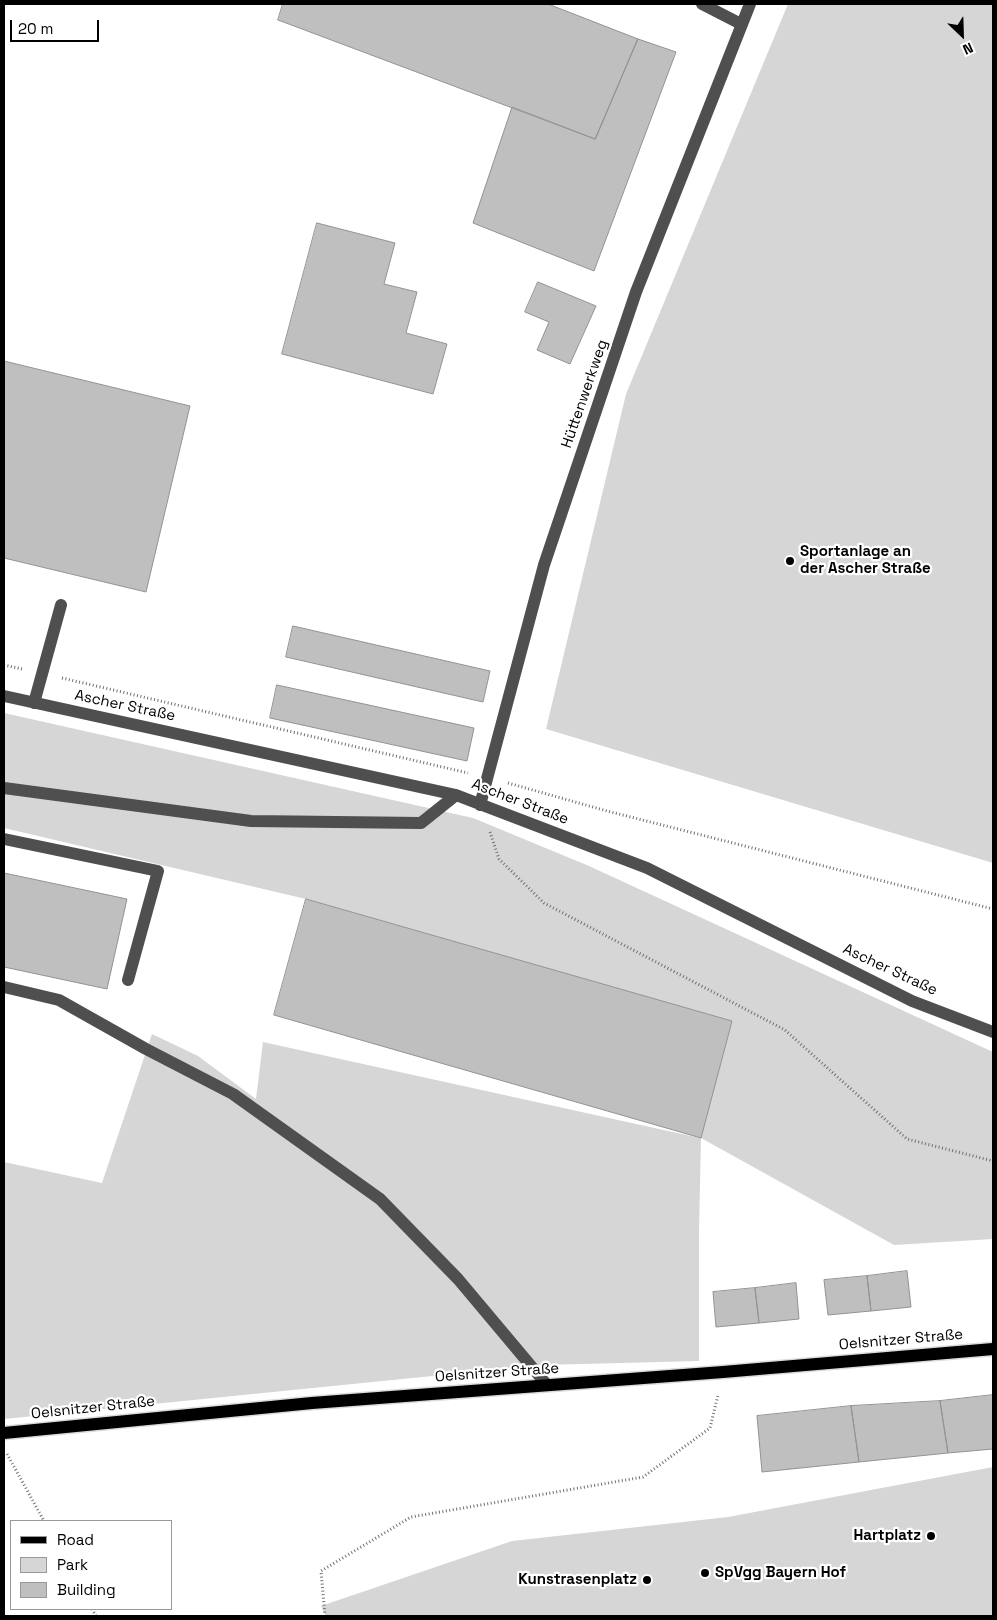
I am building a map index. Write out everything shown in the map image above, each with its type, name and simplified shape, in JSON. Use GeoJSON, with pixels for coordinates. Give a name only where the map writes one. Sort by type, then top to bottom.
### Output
{"type":"FeatureCollection","features":[{"type":"Feature","properties":{"kind":"main road","name":"Oelsnitzer Straße"},"geometry":{"type":"LineString","coordinates":[[4,1433],[312,1403],[723,1372],[993,1349]]}},
{"type":"Feature","properties":{"kind":"street"},"geometry":{"type":"LineString","coordinates":[[702,4],[741,24]]}},
{"type":"Feature","properties":{"kind":"street","name":"Hüttenwerkweg"},"geometry":{"type":"LineString","coordinates":[[480,805],[489,778],[544,565],[636,292],[750,4]]}},
{"type":"Feature","properties":{"kind":"street"},"geometry":{"type":"LineString","coordinates":[[34,703],[62,605]]}},
{"type":"Feature","properties":{"kind":"street","name":"Ascher Straße"},"geometry":{"type":"LineString","coordinates":[[4,696],[456,795],[647,868],[912,1002],[993,1032]]}},
{"type":"Feature","properties":{"kind":"street"},"geometry":{"type":"LineString","coordinates":[[4,788],[251,821],[422,823],[456,795]]}},
{"type":"Feature","properties":{"kind":"street"},"geometry":{"type":"LineString","coordinates":[[4,839],[158,871],[128,980]]}},
{"type":"Feature","properties":{"kind":"street"},"geometry":{"type":"LineString","coordinates":[[4,987],[59,1000],[146,1049],[234,1094],[380,1199],[458,1279],[547,1385]]}},
{"type":"Feature","properties":{"kind":"path"},"geometry":{"type":"LineString","coordinates":[[4,665],[489,778],[607,811],[993,909]]}},
{"type":"Feature","properties":{"kind":"path"},"geometry":{"type":"LineString","coordinates":[[480,805],[499,859],[544,903],[784,1030],[907,1139],[993,1161]]}},
{"type":"Feature","properties":{"kind":"path"},"geometry":{"type":"LineString","coordinates":[[325,1616],[321,1571],[411,1517],[643,1477],[710,1428],[723,1372]]}},
{"type":"Feature","properties":{"kind":"path"},"geometry":{"type":"LineString","coordinates":[[4,1448],[43,1520]]}},
{"type":"Feature","properties":{"kind":"green space","name":"Sportanlage an der Ascher Straße"},"geometry":{"type":"Polygon","coordinates":[[[788,4],[993,4],[993,863],[546,729],[626,394],[788,4]]]}},
{"type":"Feature","properties":{"kind":"green space"},"geometry":{"type":"Polygon","coordinates":[[[4,713],[473,818],[589,866],[993,1052],[993,1239],[894,1245],[701,1138],[699,1361],[542,1365],[4,1419],[4,1162],[102,1183],[152,1034],[198,1056],[256,1099],[263,1042],[700,1138],[731,1021],[306,899],[4,828],[4,713]]]}},
{"type":"Feature","properties":{"kind":"green space","name":"SpVgg Bayern Hof"},"geometry":{"type":"Polygon","coordinates":[[[993,1467],[993,1616],[326,1616],[321,1606],[512,1541],[728,1517],[993,1467]]]}},
{"type":"Feature","properties":{"kind":"building"},"geometry":{"type":"Polygon","coordinates":[[[283,4],[548,4],[638,39],[595,139],[278,20],[283,4]]]}},
{"type":"Feature","properties":{"kind":"building"},"geometry":{"type":"Polygon","coordinates":[[[638,39],[676,52],[594,271],[473,223],[512,107],[595,139],[638,39]]]}},
{"type":"Feature","properties":{"kind":"building"},"geometry":{"type":"Polygon","coordinates":[[[317,223],[395,243],[384,284],[417,292],[406,333],[447,344],[433,394],[282,354],[317,223]]]}},
{"type":"Feature","properties":{"kind":"building"},"geometry":{"type":"Polygon","coordinates":[[[538,282],[596,306],[570,364],[537,350],[549,322],[525,312],[538,282]]]}},
{"type":"Feature","properties":{"kind":"building"},"geometry":{"type":"Polygon","coordinates":[[[4,361],[190,406],[146,592],[4,558],[4,361]]]}},
{"type":"Feature","properties":{"kind":"building"},"geometry":{"type":"Polygon","coordinates":[[[293,626],[490,671],[483,702],[286,657],[293,626]]]}},
{"type":"Feature","properties":{"kind":"building"},"geometry":{"type":"Polygon","coordinates":[[[277,685],[474,728],[467,761],[270,718],[277,685]]]}},
{"type":"Feature","properties":{"kind":"building"},"geometry":{"type":"Polygon","coordinates":[[[4,873],[127,899],[107,989],[4,967],[4,873]]]}},
{"type":"Feature","properties":{"kind":"building"},"geometry":{"type":"Polygon","coordinates":[[[306,899],[732,1021],[701,1138],[274,1015],[306,899]]]}},
{"type":"Feature","properties":{"kind":"building"},"geometry":{"type":"Polygon","coordinates":[[[907,1271],[911,1307],[871,1311],[867,1276],[907,1271]]]}},
{"type":"Feature","properties":{"kind":"building"},"geometry":{"type":"Polygon","coordinates":[[[867,1276],[871,1311],[828,1315],[824,1280],[867,1276]]]}},
{"type":"Feature","properties":{"kind":"building"},"geometry":{"type":"Polygon","coordinates":[[[796,1283],[799,1319],[759,1323],[755,1288],[796,1283]]]}},
{"type":"Feature","properties":{"kind":"building"},"geometry":{"type":"Polygon","coordinates":[[[755,1288],[759,1323],[716,1327],[713,1292],[755,1288]]]}},
{"type":"Feature","properties":{"kind":"building"},"geometry":{"type":"Polygon","coordinates":[[[993,1395],[993,1449],[948,1453],[940,1401],[993,1395]]]}},
{"type":"Feature","properties":{"kind":"building"},"geometry":{"type":"Polygon","coordinates":[[[940,1401],[948,1453],[859,1462],[851,1406],[940,1401]]]}},
{"type":"Feature","properties":{"kind":"building"},"geometry":{"type":"Polygon","coordinates":[[[851,1406],[859,1462],[762,1472],[757,1416],[851,1406]]]}},
{"type":"Feature","properties":{"kind":"place","name":"Sportanlage an der Ascher Straße"},"geometry":{"type":"Point","coordinates":[790,561]}},
{"type":"Feature","properties":{"kind":"place","name":"Hartplatz"},"geometry":{"type":"Point","coordinates":[931,1536]}},
{"type":"Feature","properties":{"kind":"place","name":"SpVgg Bayern Hof"},"geometry":{"type":"Point","coordinates":[705,1573]}},
{"type":"Feature","properties":{"kind":"place","name":"Kunstrasenplatz"},"geometry":{"type":"Point","coordinates":[647,1580]}}]}
